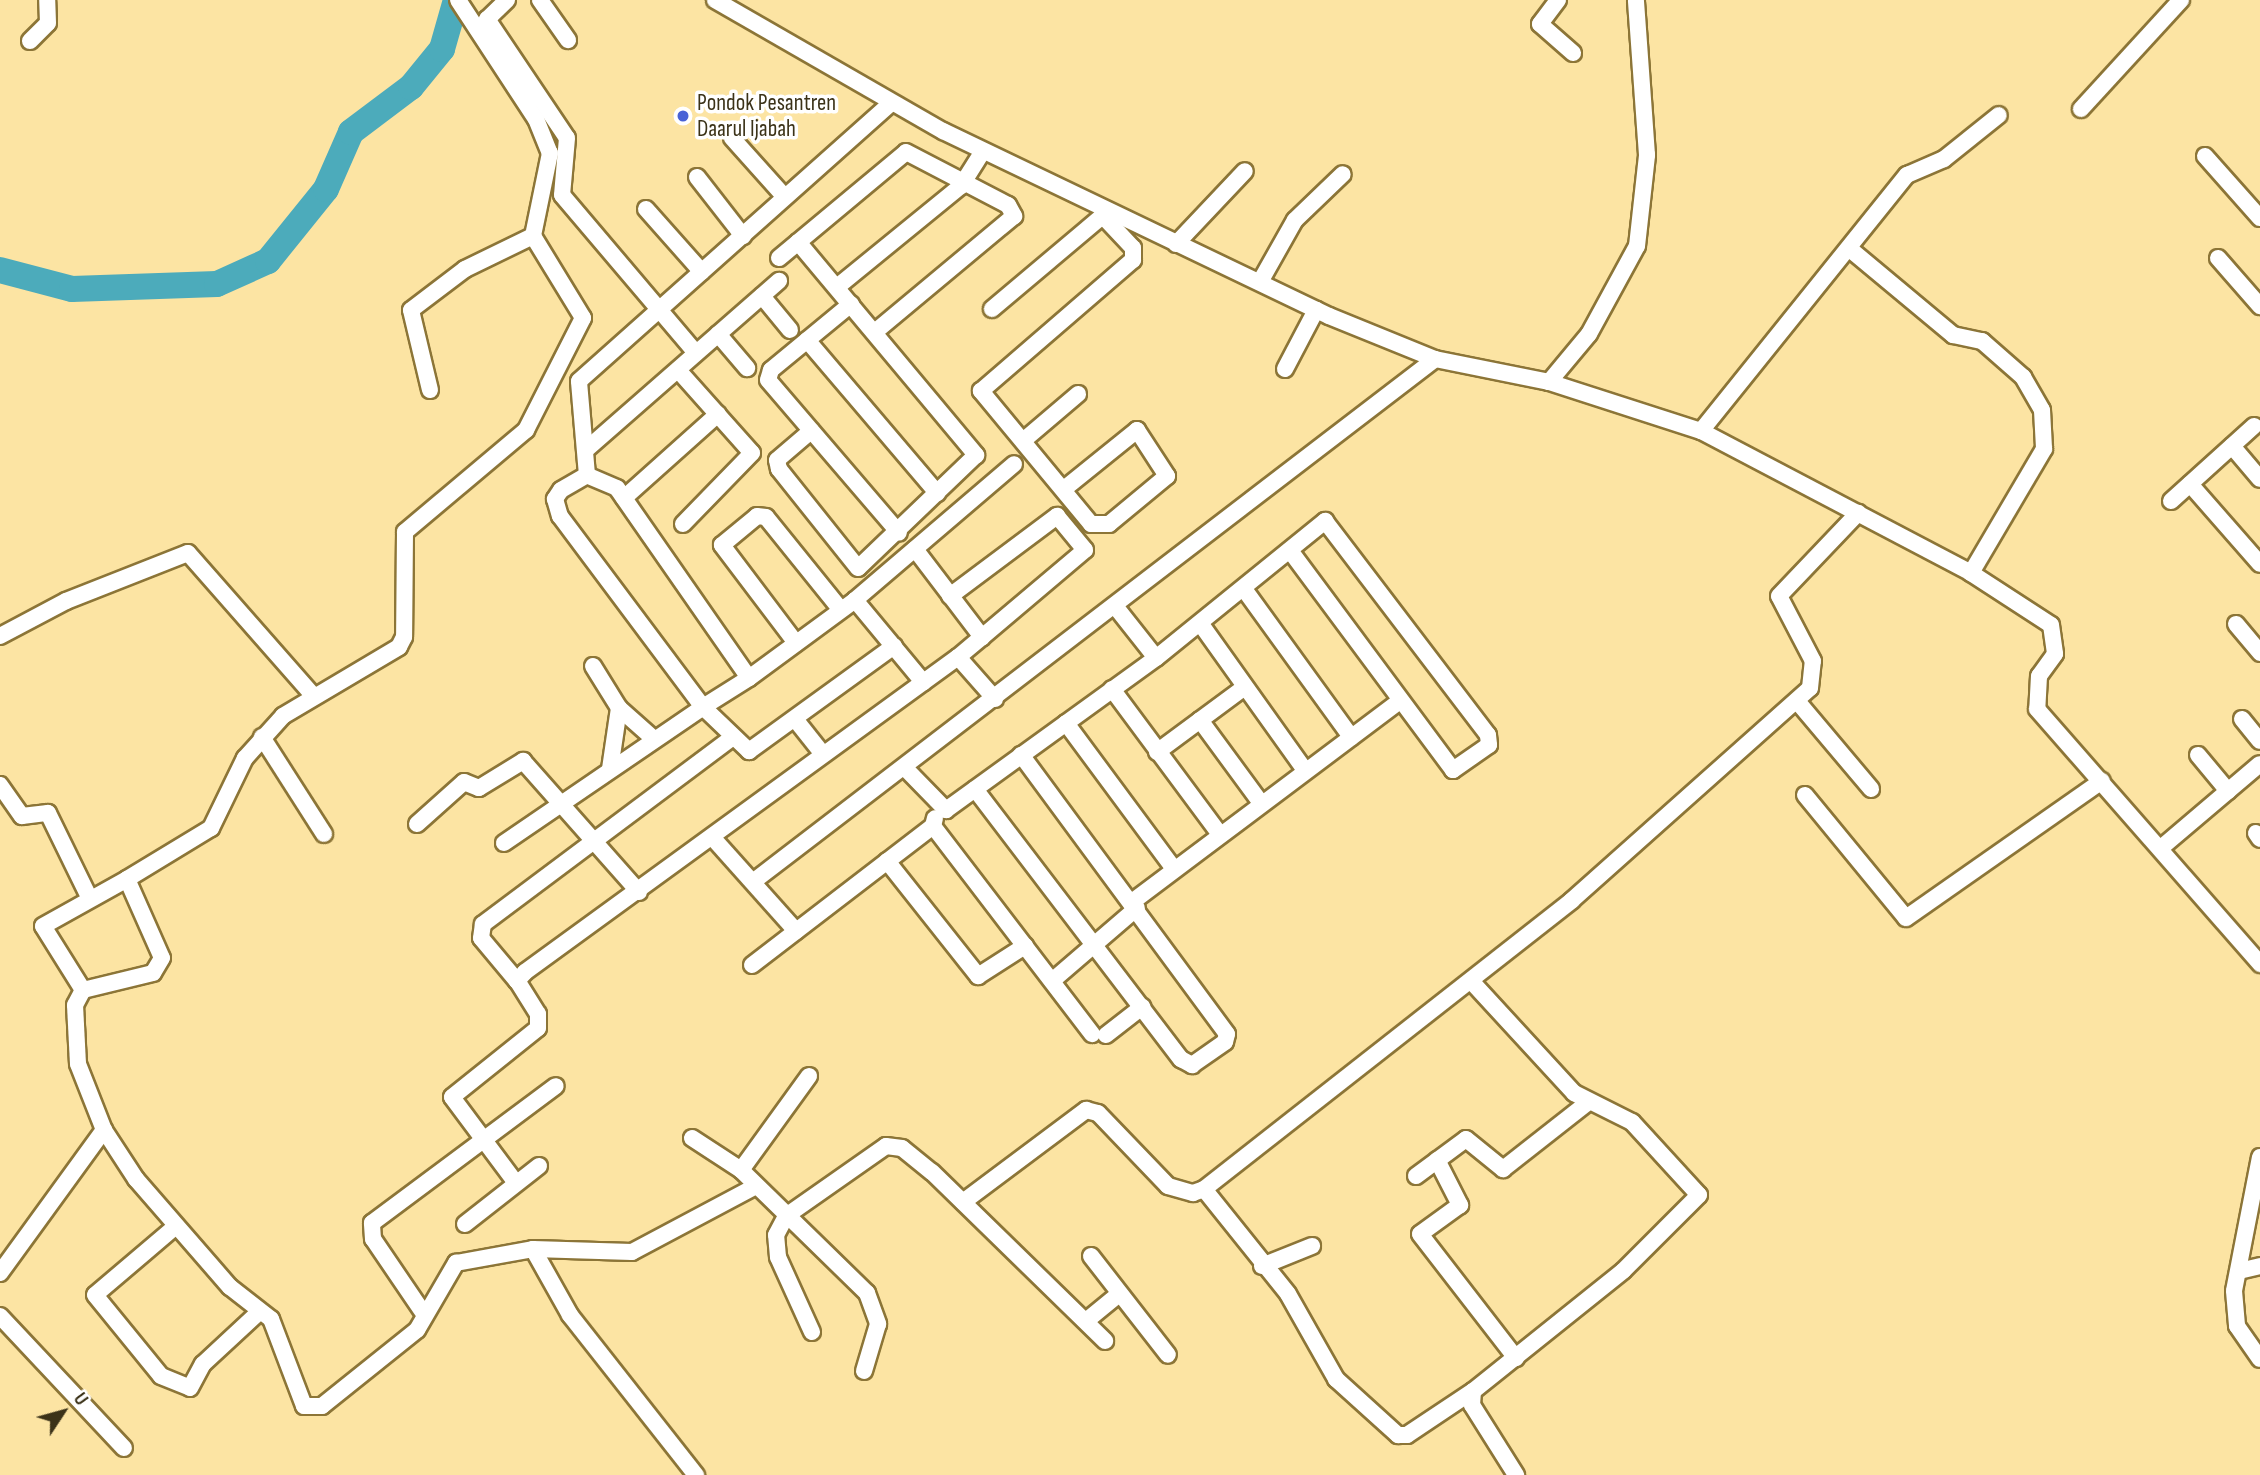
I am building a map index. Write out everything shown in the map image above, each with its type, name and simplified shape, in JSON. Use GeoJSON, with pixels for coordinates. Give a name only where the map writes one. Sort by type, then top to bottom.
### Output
{"type":"FeatureCollection","features":[{"type":"Feature","properties":{"kind":"street"},"geometry":{"type":"LineString","coordinates":[[30,41],[48,23],[47,0]]}},
{"type":"Feature","properties":{"kind":"street"},"geometry":{"type":"LineString","coordinates":[[507,0],[487,19],[567,138],[562,195],[696,353]]}},
{"type":"Feature","properties":{"kind":"street"},"geometry":{"type":"LineString","coordinates":[[540,0],[568,40]]}},
{"type":"Feature","properties":{"kind":"street"},"geometry":{"type":"LineString","coordinates":[[715,0],[891,103],[1105,214],[1260,282],[1316,310],[1435,359],[1549,382],[1701,431],[1971,573],[2055,632],[2056,654],[2039,676],[2035,702],[2260,964]]}},
{"type":"Feature","properties":{"kind":"street"},"geometry":{"type":"LineString","coordinates":[[1558,0],[1540,24],[1573,53]]}},
{"type":"Feature","properties":{"kind":"street"},"geometry":{"type":"LineString","coordinates":[[1549,382],[1589,334],[1637,246],[1647,155],[1636,0]]}},
{"type":"Feature","properties":{"kind":"street"},"geometry":{"type":"LineString","coordinates":[[2081,109],[2181,0]]}},
{"type":"Feature","properties":{"kind":"street"},"geometry":{"type":"LineString","coordinates":[[83,990],[43,926],[89,897],[127,879],[197,839],[220,818],[245,758],[262,737],[312,694],[399,647],[404,637],[405,532],[506,451],[547,395],[583,318],[533,236],[550,153],[536,118],[461,4]]}},
{"type":"Feature","properties":{"kind":"street"},"geometry":{"type":"LineString","coordinates":[[587,475],[588,448],[579,381],[891,103]]}},
{"type":"Feature","properties":{"kind":"street"},"geometry":{"type":"LineString","coordinates":[[1701,431],[1851,250],[1907,175],[1944,159],[1999,115]]}},
{"type":"Feature","properties":{"kind":"street"},"geometry":{"type":"LineString","coordinates":[[732,138],[785,197]]}},
{"type":"Feature","properties":{"kind":"street"},"geometry":{"type":"LineString","coordinates":[[837,287],[961,186],[983,151]]}},
{"type":"Feature","properties":{"kind":"street"},"geometry":{"type":"LineString","coordinates":[[779,258],[906,152],[961,186],[1008,205],[1014,216],[875,332]]}},
{"type":"Feature","properties":{"kind":"street"},"geometry":{"type":"LineString","coordinates":[[2205,156],[2260,218]]}},
{"type":"Feature","properties":{"kind":"street"},"geometry":{"type":"LineString","coordinates":[[1175,244],[1245,171]]}},
{"type":"Feature","properties":{"kind":"street"},"geometry":{"type":"LineString","coordinates":[[1260,282],[1295,220],[1343,174]]}},
{"type":"Feature","properties":{"kind":"street"},"geometry":{"type":"LineString","coordinates":[[697,177],[743,236]]}},
{"type":"Feature","properties":{"kind":"street"},"geometry":{"type":"LineString","coordinates":[[646,209],[702,272]]}},
{"type":"Feature","properties":{"kind":"street"},"geometry":{"type":"LineString","coordinates":[[992,309],[1105,214]]}},
{"type":"Feature","properties":{"kind":"street"},"geometry":{"type":"LineString","coordinates":[[1064,489],[1137,430],[1165,466],[1167,476],[1109,524],[1091,523],[981,391],[1133,260],[1133,247],[1105,214]]}},
{"type":"Feature","properties":{"kind":"street"},"geometry":{"type":"LineString","coordinates":[[430,390],[411,310],[465,269],[533,236]]}},
{"type":"Feature","properties":{"kind":"street"},"geometry":{"type":"LineString","coordinates":[[798,242],[976,455],[899,533],[858,568],[779,470],[777,460],[811,431]]}},
{"type":"Feature","properties":{"kind":"street"},"geometry":{"type":"LineString","coordinates":[[1851,250],[1952,335],[1982,341],[2023,377],[2042,410],[2043,449],[1971,573]]}},
{"type":"Feature","properties":{"kind":"street"},"geometry":{"type":"LineString","coordinates":[[2218,258],[2260,306]]}},
{"type":"Feature","properties":{"kind":"street"},"geometry":{"type":"LineString","coordinates":[[588,448],[779,281]]}},
{"type":"Feature","properties":{"kind":"street"},"geometry":{"type":"LineString","coordinates":[[762,296],[790,330]]}},
{"type":"Feature","properties":{"kind":"street"},"geometry":{"type":"LineString","coordinates":[[851,304],[771,370],[768,380],[899,533]]}},
{"type":"Feature","properties":{"kind":"street"},"geometry":{"type":"LineString","coordinates":[[1285,369],[1316,310]]}},
{"type":"Feature","properties":{"kind":"street"},"geometry":{"type":"LineString","coordinates":[[718,334],[747,368]]}},
{"type":"Feature","properties":{"kind":"street"},"geometry":{"type":"LineString","coordinates":[[807,340],[937,493]]}},
{"type":"Feature","properties":{"kind":"street"},"geometry":{"type":"LineString","coordinates":[[754,881],[905,768],[1435,359]]}},
{"type":"Feature","properties":{"kind":"street"},"geometry":{"type":"LineString","coordinates":[[678,370],[718,414],[752,459],[683,524]]}},
{"type":"Feature","properties":{"kind":"street"},"geometry":{"type":"LineString","coordinates":[[1024,440],[1077,394]]}},
{"type":"Feature","properties":{"kind":"street"},"geometry":{"type":"LineString","coordinates":[[624,498],[718,414]]}},
{"type":"Feature","properties":{"kind":"street"},"geometry":{"type":"LineString","coordinates":[[2171,501],[2254,426]]}},
{"type":"Feature","properties":{"kind":"street"},"geometry":{"type":"LineString","coordinates":[[2232,446],[2260,479]]}},
{"type":"Feature","properties":{"kind":"street"},"geometry":{"type":"LineString","coordinates":[[504,843],[654,739],[749,678],[855,600],[1014,464]]}},
{"type":"Feature","properties":{"kind":"street"},"geometry":{"type":"LineString","coordinates":[[749,678],[624,498],[606,479],[587,475],[555,499],[560,516],[703,707],[730,739],[749,751],[894,646]]}},
{"type":"Feature","properties":{"kind":"street"},"geometry":{"type":"LineString","coordinates":[[2190,484],[2260,564]]}},
{"type":"Feature","properties":{"kind":"street"},"geometry":{"type":"LineString","coordinates":[[963,1202],[1086,1110],[1098,1113],[1168,1186],[1193,1193],[1204,1189],[1472,982],[1690,802],[1797,701],[1816,676],[1813,661],[1779,596],[1858,513]]}},
{"type":"Feature","properties":{"kind":"street"},"geometry":{"type":"LineString","coordinates":[[796,643],[722,545],[757,516],[766,517],[841,610]]}},
{"type":"Feature","properties":{"kind":"street"},"geometry":{"type":"LineString","coordinates":[[517,981],[822,753],[958,657],[1086,550],[1057,516],[950,596]]}},
{"type":"Feature","properties":{"kind":"street"},"geometry":{"type":"LineString","coordinates":[[905,768],[937,806],[946,810],[1156,658],[1325,522],[1488,735],[1489,745],[1455,771],[1291,552]]}},
{"type":"Feature","properties":{"kind":"street"},"geometry":{"type":"LineString","coordinates":[[915,549],[982,637]]}},
{"type":"Feature","properties":{"kind":"street"},"geometry":{"type":"LineString","coordinates":[[0,636],[66,601],[188,553],[312,694]]}},
{"type":"Feature","properties":{"kind":"street"},"geometry":{"type":"LineString","coordinates":[[1244,589],[1351,737]]}},
{"type":"Feature","properties":{"kind":"street"},"geometry":{"type":"LineString","coordinates":[[855,600],[923,682]]}},
{"type":"Feature","properties":{"kind":"street"},"geometry":{"type":"LineString","coordinates":[[1115,606],[1156,658]]}},
{"type":"Feature","properties":{"kind":"street"},"geometry":{"type":"LineString","coordinates":[[1200,624],[1306,770]]}},
{"type":"Feature","properties":{"kind":"street"},"geometry":{"type":"LineString","coordinates":[[2236,624],[2260,653]]}},
{"type":"Feature","properties":{"kind":"street"},"geometry":{"type":"LineString","coordinates":[[958,657],[995,699]]}},
{"type":"Feature","properties":{"kind":"street"},"geometry":{"type":"LineString","coordinates":[[593,666],[619,708],[654,739]]}},
{"type":"Feature","properties":{"kind":"street"},"geometry":{"type":"LineString","coordinates":[[1157,752],[1245,687]]}},
{"type":"Feature","properties":{"kind":"street"},"geometry":{"type":"LineString","coordinates":[[1112,689],[1219,834]]}},
{"type":"Feature","properties":{"kind":"street"},"geometry":{"type":"LineString","coordinates":[[1052,981],[1174,869],[1400,701]]}},
{"type":"Feature","properties":{"kind":"street"},"geometry":{"type":"LineString","coordinates":[[1797,701],[1871,789]]}},
{"type":"Feature","properties":{"kind":"street"},"geometry":{"type":"LineString","coordinates":[[610,769],[619,708]]}},
{"type":"Feature","properties":{"kind":"street"},"geometry":{"type":"LineString","coordinates":[[795,719],[822,753]]}},
{"type":"Feature","properties":{"kind":"street"},"geometry":{"type":"LineString","coordinates":[[2242,719],[2260,741]]}},
{"type":"Feature","properties":{"kind":"street"},"geometry":{"type":"LineString","coordinates":[[1200,720],[1261,803]]}},
{"type":"Feature","properties":{"kind":"street"},"geometry":{"type":"LineString","coordinates":[[1066,723],[1174,869]]}},
{"type":"Feature","properties":{"kind":"street"},"geometry":{"type":"LineString","coordinates":[[262,737],[324,834]]}},
{"type":"Feature","properties":{"kind":"street"},"geometry":{"type":"LineString","coordinates":[[516,1183],[452,1097],[538,1028],[538,1014],[517,981],[481,938],[483,924],[730,739]]}},
{"type":"Feature","properties":{"kind":"street"},"geometry":{"type":"LineString","coordinates":[[975,789],[1187,1065],[1227,1038],[1135,905],[1021,755]]}},
{"type":"Feature","properties":{"kind":"street"},"geometry":{"type":"LineString","coordinates":[[2198,755],[2228,791]]}},
{"type":"Feature","properties":{"kind":"street"},"geometry":{"type":"LineString","coordinates":[[417,824],[464,782],[479,788],[519,762],[561,804],[639,892]]}},
{"type":"Feature","properties":{"kind":"street"},"geometry":{"type":"LineString","coordinates":[[2162,847],[2228,791],[2257,773]]}},
{"type":"Feature","properties":{"kind":"street"},"geometry":{"type":"LineString","coordinates":[[1805,795],[1906,918],[2102,780]]}},
{"type":"Feature","properties":{"kind":"street"},"geometry":{"type":"LineString","coordinates":[[0,785],[22,816],[48,813],[89,897]]}},
{"type":"Feature","properties":{"kind":"street"},"geometry":{"type":"LineString","coordinates":[[752,965],[933,826],[937,806]]}},
{"type":"Feature","properties":{"kind":"street"},"geometry":{"type":"LineString","coordinates":[[933,826],[1052,981],[1099,1034],[1142,1007]]}},
{"type":"Feature","properties":{"kind":"street"},"geometry":{"type":"LineString","coordinates":[[712,837],[796,931]]}},
{"type":"Feature","properties":{"kind":"street"},"geometry":{"type":"LineString","coordinates":[[887,861],[978,976],[1025,946]]}},
{"type":"Feature","properties":{"kind":"street"},"geometry":{"type":"LineString","coordinates":[[83,990],[159,968],[161,951],[127,879]]}},
{"type":"Feature","properties":{"kind":"street"},"geometry":{"type":"LineString","coordinates":[[1204,1189],[1262,1266],[1288,1294],[1336,1379],[1401,1437],[1473,1391],[1516,1358],[1698,1200],[1697,1186],[1632,1122],[1586,1104],[1472,982]]}},
{"type":"Feature","properties":{"kind":"street"},"geometry":{"type":"LineString","coordinates":[[83,990],[74,1017],[78,1064],[104,1130],[176,1226],[259,1312],[275,1325],[297,1396],[315,1409],[417,1330],[456,1263],[533,1249],[632,1252],[756,1186]]}},
{"type":"Feature","properties":{"kind":"street"},"geometry":{"type":"LineString","coordinates":[[741,1170],[809,1076]]}},
{"type":"Feature","properties":{"kind":"street"},"geometry":{"type":"LineString","coordinates":[[422,1311],[373,1239],[372,1223],[556,1086]]}},
{"type":"Feature","properties":{"kind":"street"},"geometry":{"type":"LineString","coordinates":[[1416,1177],[1437,1160],[1472,1140],[1503,1170],[1586,1104]]}},
{"type":"Feature","properties":{"kind":"street"},"geometry":{"type":"LineString","coordinates":[[0,1273],[104,1130]]}},
{"type":"Feature","properties":{"kind":"street"},"geometry":{"type":"LineString","coordinates":[[692,1138],[741,1170],[873,1303],[877,1324],[864,1371]]}},
{"type":"Feature","properties":{"kind":"street"},"geometry":{"type":"LineString","coordinates":[[812,1332],[775,1248],[786,1216],[886,1146],[902,1148],[963,1202],[1105,1341]]}},
{"type":"Feature","properties":{"kind":"street"},"geometry":{"type":"LineString","coordinates":[[2260,1157],[2239,1271],[2237,1326],[2260,1359]]}},
{"type":"Feature","properties":{"kind":"street"},"geometry":{"type":"LineString","coordinates":[[1437,1160],[1460,1205],[1420,1234],[1516,1358]]}},
{"type":"Feature","properties":{"kind":"street"},"geometry":{"type":"LineString","coordinates":[[465,1224],[539,1166]]}},
{"type":"Feature","properties":{"kind":"street"},"geometry":{"type":"LineString","coordinates":[[176,1226],[95,1295],[161,1376],[190,1388],[203,1364],[259,1312]]}},
{"type":"Feature","properties":{"kind":"street"},"geometry":{"type":"LineString","coordinates":[[1262,1266],[1312,1246]]}},
{"type":"Feature","properties":{"kind":"street"},"geometry":{"type":"LineString","coordinates":[[533,1249],[576,1323],[696,1475]]}},
{"type":"Feature","properties":{"kind":"street"},"geometry":{"type":"LineString","coordinates":[[1091,1256],[1168,1355]]}},
{"type":"Feature","properties":{"kind":"street"},"geometry":{"type":"LineString","coordinates":[[2239,1271],[2260,1266]]}},
{"type":"Feature","properties":{"kind":"street"},"geometry":{"type":"LineString","coordinates":[[1086,1321],[1119,1294]]}},
{"type":"Feature","properties":{"kind":"street"},"geometry":{"type":"LineString","coordinates":[[0,1316],[124,1448]]}},
{"type":"Feature","properties":{"kind":"street"},"geometry":{"type":"LineString","coordinates":[[1473,1391],[1472,1405],[1516,1475]]}},
{"type":"Feature","properties":{"kind":"waterway"},"geometry":{"type":"LineString","coordinates":[[0,270],[72,289],[217,284],[268,261],[326,189],[351,132],[411,87],[442,49],[456,0]]}},
{"type":"Feature","properties":{"kind":"place","name":"Pondok Pesantren Daarul Ijabah"},"geometry":{"type":"Point","coordinates":[683,116]}}]}
